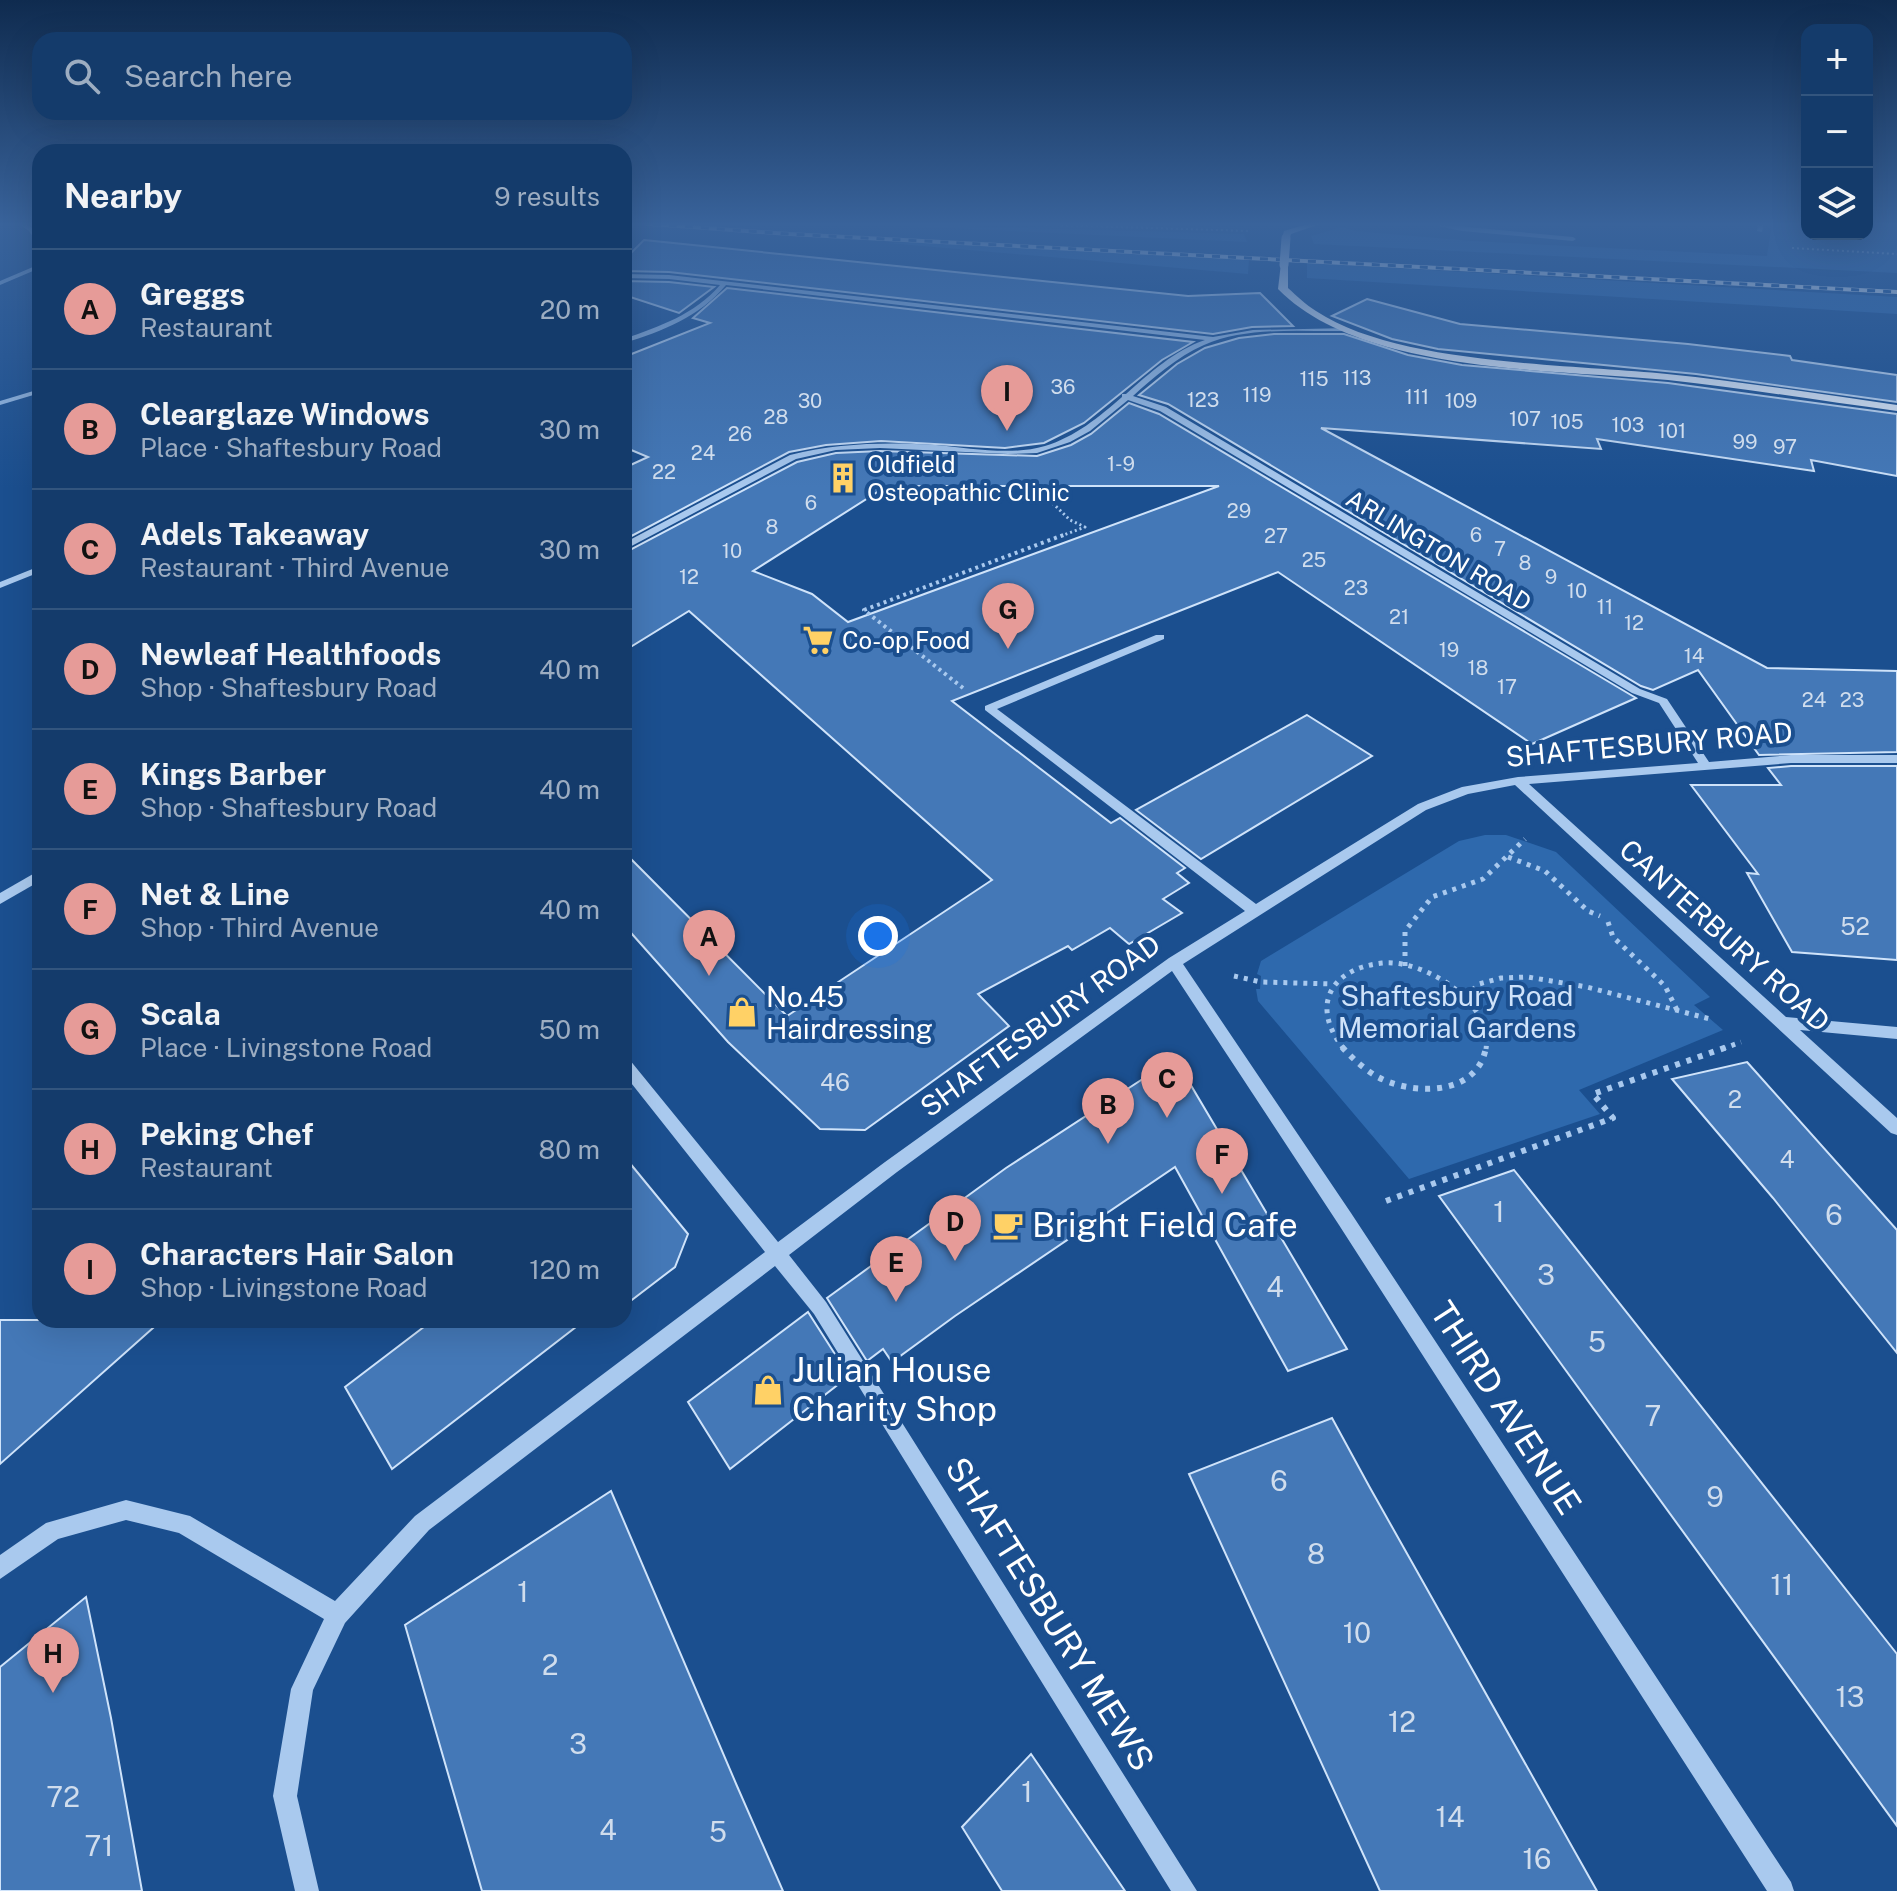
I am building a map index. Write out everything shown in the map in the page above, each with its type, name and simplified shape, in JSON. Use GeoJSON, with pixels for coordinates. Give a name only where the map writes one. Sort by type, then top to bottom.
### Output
{"type":"FeatureCollection","features":[{"type":"Feature","properties":{"kind":"main road"},"geometry":{"type":"LineString","coordinates":[[1307,311],[1347,329],[1433,353],[1668,377],[1897,408]]}},
{"type":"Feature","properties":{"kind":"street"},"geometry":{"type":"LineString","coordinates":[[632,338],[695,311]]}},
{"type":"Feature","properties":{"kind":"street"},"geometry":{"type":"LineString","coordinates":[[967,311],[1214,339],[1347,329]]}},
{"type":"Feature","properties":{"kind":"street"},"geometry":{"type":"LineString","coordinates":[[632,543],[793,457],[814,450],[871,445],[1028,452],[1072,438],[1177,356],[1214,339]]}},
{"type":"Feature","properties":{"kind":"street"},"geometry":{"type":"LineString","coordinates":[[0,403],[32,393]]}},
{"type":"Feature","properties":{"kind":"street","name":"ARLINGTON ROAD"},"geometry":{"type":"LineString","coordinates":[[1125,396],[1163,409],[1623,683],[1663,701],[1706,766]]}},
{"type":"Feature","properties":{"kind":"street"},"geometry":{"type":"LineString","coordinates":[[0,585],[32,572]]}},
{"type":"Feature","properties":{"kind":"street"},"geometry":{"type":"LineString","coordinates":[[989,708],[1160,637]]}},
{"type":"Feature","properties":{"kind":"street"},"geometry":{"type":"LineString","coordinates":[[989,708],[1256,912]]}},
{"type":"Feature","properties":{"kind":"street","name":"SHAFTESBURY ROAD"},"geometry":{"type":"LineString","coordinates":[[307,1891],[285,1796],[302,1689],[337,1615],[422,1523],[891,1167],[1174,962],[1422,807],[1466,790],[1518,781],[1791,759],[1897,759]]}},
{"type":"Feature","properties":{"kind":"street","name":"CANTERBURY ROAD"},"geometry":{"type":"LineString","coordinates":[[1518,781],[1786,1023],[1897,1128]]}},
{"type":"Feature","properties":{"kind":"street"},"geometry":{"type":"LineString","coordinates":[[0,899],[32,880]]}},
{"type":"Feature","properties":{"kind":"street","name":"THIRD AVENUE"},"geometry":{"type":"LineString","coordinates":[[1174,962],[1782,1891]]}},
{"type":"Feature","properties":{"kind":"street"},"geometry":{"type":"LineString","coordinates":[[1786,1023],[1897,1033]]}},
{"type":"Feature","properties":{"kind":"street","name":"SHAFTESBURY MEWS"},"geometry":{"type":"LineString","coordinates":[[632,1073],[820,1308],[1185,1891]]}},
{"type":"Feature","properties":{"kind":"street"},"geometry":{"type":"LineString","coordinates":[[0,1568],[53,1530],[126,1510],[183,1523],[337,1615]]}},
{"type":"Feature","properties":{"kind":"path"},"geometry":{"type":"LineString","coordinates":[[989,708],[864,610],[1085,527],[1070,520],[1021,473],[1028,452]]}},
{"type":"Feature","properties":{"kind":"path"},"geometry":{"type":"LineString","coordinates":[[1405,966],[1405,931],[1432,897],[1483,879],[1554,815]]}},
{"type":"Feature","properties":{"kind":"path"},"geometry":{"type":"LineString","coordinates":[[1508,857],[1545,871],[1588,911],[1607,921],[1613,937],[1665,986],[1678,1012]]}},
{"type":"Feature","properties":{"kind":"path"},"geometry":{"type":"LineString","coordinates":[[1174,962],[1261,982],[1333,984]]}},
{"type":"Feature","properties":{"kind":"path"},"geometry":{"type":"LineString","coordinates":[[1363,966],[1405,966],[1448,983],[1465,997],[1480,1016],[1488,1038],[1486,1057],[1476,1075],[1457,1086],[1431,1090],[1403,1087],[1376,1077],[1352,1062],[1334,1041],[1325,1021],[1324,1001],[1333,984],[1345,972],[1363,966]]}},
{"type":"Feature","properties":{"kind":"path"},"geometry":{"type":"LineString","coordinates":[[1465,997],[1472,986],[1487,979],[1562,981],[1707,1017],[1757,1035]]}},
{"type":"Feature","properties":{"kind":"path"},"geometry":{"type":"LineString","coordinates":[[1345,1219],[1430,1183],[1613,1118],[1593,1094],[1786,1023]]}},
{"type":"Feature","properties":{"kind":"green space"},"geometry":{"type":"Polygon","coordinates":[[[1852,311],[1897,311],[1897,314],[1852,311]]]}},
{"type":"Feature","properties":{"kind":"green space","name":"Shaftesbury Road Memorial Gardens"},"geometry":{"type":"Polygon","coordinates":[[[1485,835],[1506,835],[1556,852],[1710,997],[1694,1005],[1723,1030],[1579,1090],[1600,1114],[1409,1179],[1258,1001],[1256,989],[1260,989],[1261,976],[1257,974],[1261,961],[1459,841],[1485,835]]]}},
{"type":"Feature","properties":{"kind":"building"},"geometry":{"type":"Polygon","coordinates":[[[701,311],[928,311],[1193,342],[1162,360],[1084,423],[1044,443],[1005,448],[881,441],[826,445],[789,452],[632,536],[632,464],[648,457],[632,450],[632,354],[710,323],[693,318],[701,311]]]}},
{"type":"Feature","properties":{"kind":"building"},"geometry":{"type":"Polygon","coordinates":[[[1013,311],[1278,311],[1293,326],[1252,327],[1213,334],[1013,311]]]}},
{"type":"Feature","properties":{"kind":"building"},"geometry":{"type":"Polygon","coordinates":[[[1342,311],[1413,311],[1460,324],[1790,356],[1792,360],[1897,375],[1897,402],[1696,374],[1438,349],[1392,339],[1332,316],[1342,311]]]}},
{"type":"Feature","properties":{"kind":"building"},"geometry":{"type":"Polygon","coordinates":[[[1274,334],[1344,334],[1408,355],[1462,365],[1668,383],[1897,414],[1897,476],[1811,460],[1814,471],[1597,439],[1601,449],[1321,428],[1767,668],[1897,671],[1897,752],[1759,755],[1698,670],[1653,690],[1641,686],[1168,404],[1139,395],[1177,364],[1205,348],[1239,338],[1274,334]]]}},
{"type":"Feature","properties":{"kind":"building"},"geometry":{"type":"Polygon","coordinates":[[[1129,403],[1159,414],[1636,698],[1532,744],[1278,572],[952,701],[1111,823],[1120,818],[1185,868],[1177,873],[1189,883],[1163,899],[1182,913],[1129,944],[1110,928],[1072,950],[1068,946],[978,994],[1009,1026],[865,1130],[820,1129],[728,1042],[632,934],[632,860],[787,1016],[992,880],[689,611],[632,646],[632,549],[797,462],[836,453],[880,451],[1037,456],[1071,445],[1091,434],[1129,403]],[[887,486],[753,571],[812,594],[848,622],[1219,486],[887,486]]]}},
{"type":"Feature","properties":{"kind":"building"},"geometry":{"type":"Polygon","coordinates":[[[1307,715],[1372,756],[1201,859],[1136,810],[1307,715]]]}},
{"type":"Feature","properties":{"kind":"building"},"geometry":{"type":"Polygon","coordinates":[[[1897,766],[1897,960],[1792,952],[1747,873],[1758,874],[1691,785],[1781,785],[1768,768],[1897,766]]]}},
{"type":"Feature","properties":{"kind":"building"},"geometry":{"type":"Polygon","coordinates":[[[1747,1062],[1897,1230],[1897,1353],[1773,1198],[1672,1079],[1747,1062]]]}},
{"type":"Feature","properties":{"kind":"building"},"geometry":{"type":"Polygon","coordinates":[[[1155,1071],[1186,1077],[1347,1349],[1288,1371],[1175,1167],[892,1362],[883,1349],[867,1361],[827,1298],[1006,1168],[1155,1071]]]}},
{"type":"Feature","properties":{"kind":"building"},"geometry":{"type":"Polygon","coordinates":[[[632,1166],[688,1234],[675,1267],[632,1300],[632,1166]]]}},
{"type":"Feature","properties":{"kind":"building"},"geometry":{"type":"Polygon","coordinates":[[[1514,1170],[1897,1654],[1897,1826],[1439,1196],[1514,1170]]]}},
{"type":"Feature","properties":{"kind":"building","name":"Julian House Charity Shop"},"geometry":{"type":"Polygon","coordinates":[[[808,1312],[849,1376],[730,1469],[688,1402],[808,1312]]]}},
{"type":"Feature","properties":{"kind":"building"},"geometry":{"type":"Polygon","coordinates":[[[0,1320],[32,1320],[32,1328],[153,1328],[0,1464],[0,1320]]]}},
{"type":"Feature","properties":{"kind":"building"},"geometry":{"type":"Polygon","coordinates":[[[422,1328],[575,1328],[392,1469],[345,1387],[422,1328]]]}},
{"type":"Feature","properties":{"kind":"building"},"geometry":{"type":"Polygon","coordinates":[[[1332,1418],[1597,1891],[1380,1891],[1189,1474],[1332,1418]]]}},
{"type":"Feature","properties":{"kind":"building"},"geometry":{"type":"Polygon","coordinates":[[[611,1491],[783,1891],[482,1891],[405,1625],[611,1491]]]}},
{"type":"Feature","properties":{"kind":"building"},"geometry":{"type":"Polygon","coordinates":[[[86,1597],[142,1891],[0,1891],[0,1667],[86,1597]]]}},
{"type":"Feature","properties":{"kind":"building"},"geometry":{"type":"Polygon","coordinates":[[[1031,1754],[1125,1891],[1002,1891],[962,1827],[1031,1754]]]}},
{"type":"Feature","properties":{"kind":"place","name":"Characters Hair Salon"},"geometry":{"type":"Point","coordinates":[1007,431]}},
{"type":"Feature","properties":{"kind":"place","name":"Oldfield Osteopathic Clinic"},"geometry":{"type":"Point","coordinates":[843,478]}},
{"type":"Feature","properties":{"kind":"place","name":"Co-op Food"},"geometry":{"type":"Point","coordinates":[818,640]}},
{"type":"Feature","properties":{"kind":"place","name":"Scala"},"geometry":{"type":"Point","coordinates":[1008,649]}},
{"type":"Feature","properties":{"kind":"place","name":"Greggs"},"geometry":{"type":"Point","coordinates":[709,976]}},
{"type":"Feature","properties":{"kind":"place","name":"No.45 Hairdressing"},"geometry":{"type":"Point","coordinates":[742,1012]}},
{"type":"Feature","properties":{"kind":"place","name":"Adels Takeaway"},"geometry":{"type":"Point","coordinates":[1167,1118]}},
{"type":"Feature","properties":{"kind":"place","name":"Clearglaze Windows"},"geometry":{"type":"Point","coordinates":[1108,1144]}},
{"type":"Feature","properties":{"kind":"place","name":"Net & Line"},"geometry":{"type":"Point","coordinates":[1222,1194]}},
{"type":"Feature","properties":{"kind":"place","name":"Bright Field Cafe"},"geometry":{"type":"Point","coordinates":[1008,1225]}},
{"type":"Feature","properties":{"kind":"place","name":"Newleaf Healthfoods"},"geometry":{"type":"Point","coordinates":[955,1261]}},
{"type":"Feature","properties":{"kind":"place","name":"Kings Barber"},"geometry":{"type":"Point","coordinates":[896,1302]}},
{"type":"Feature","properties":{"kind":"place","name":"Julian House Charity Shop"},"geometry":{"type":"Point","coordinates":[768,1390]}},
{"type":"Feature","properties":{"kind":"place","name":"Peking Chef"},"geometry":{"type":"Point","coordinates":[53,1693]}}]}
